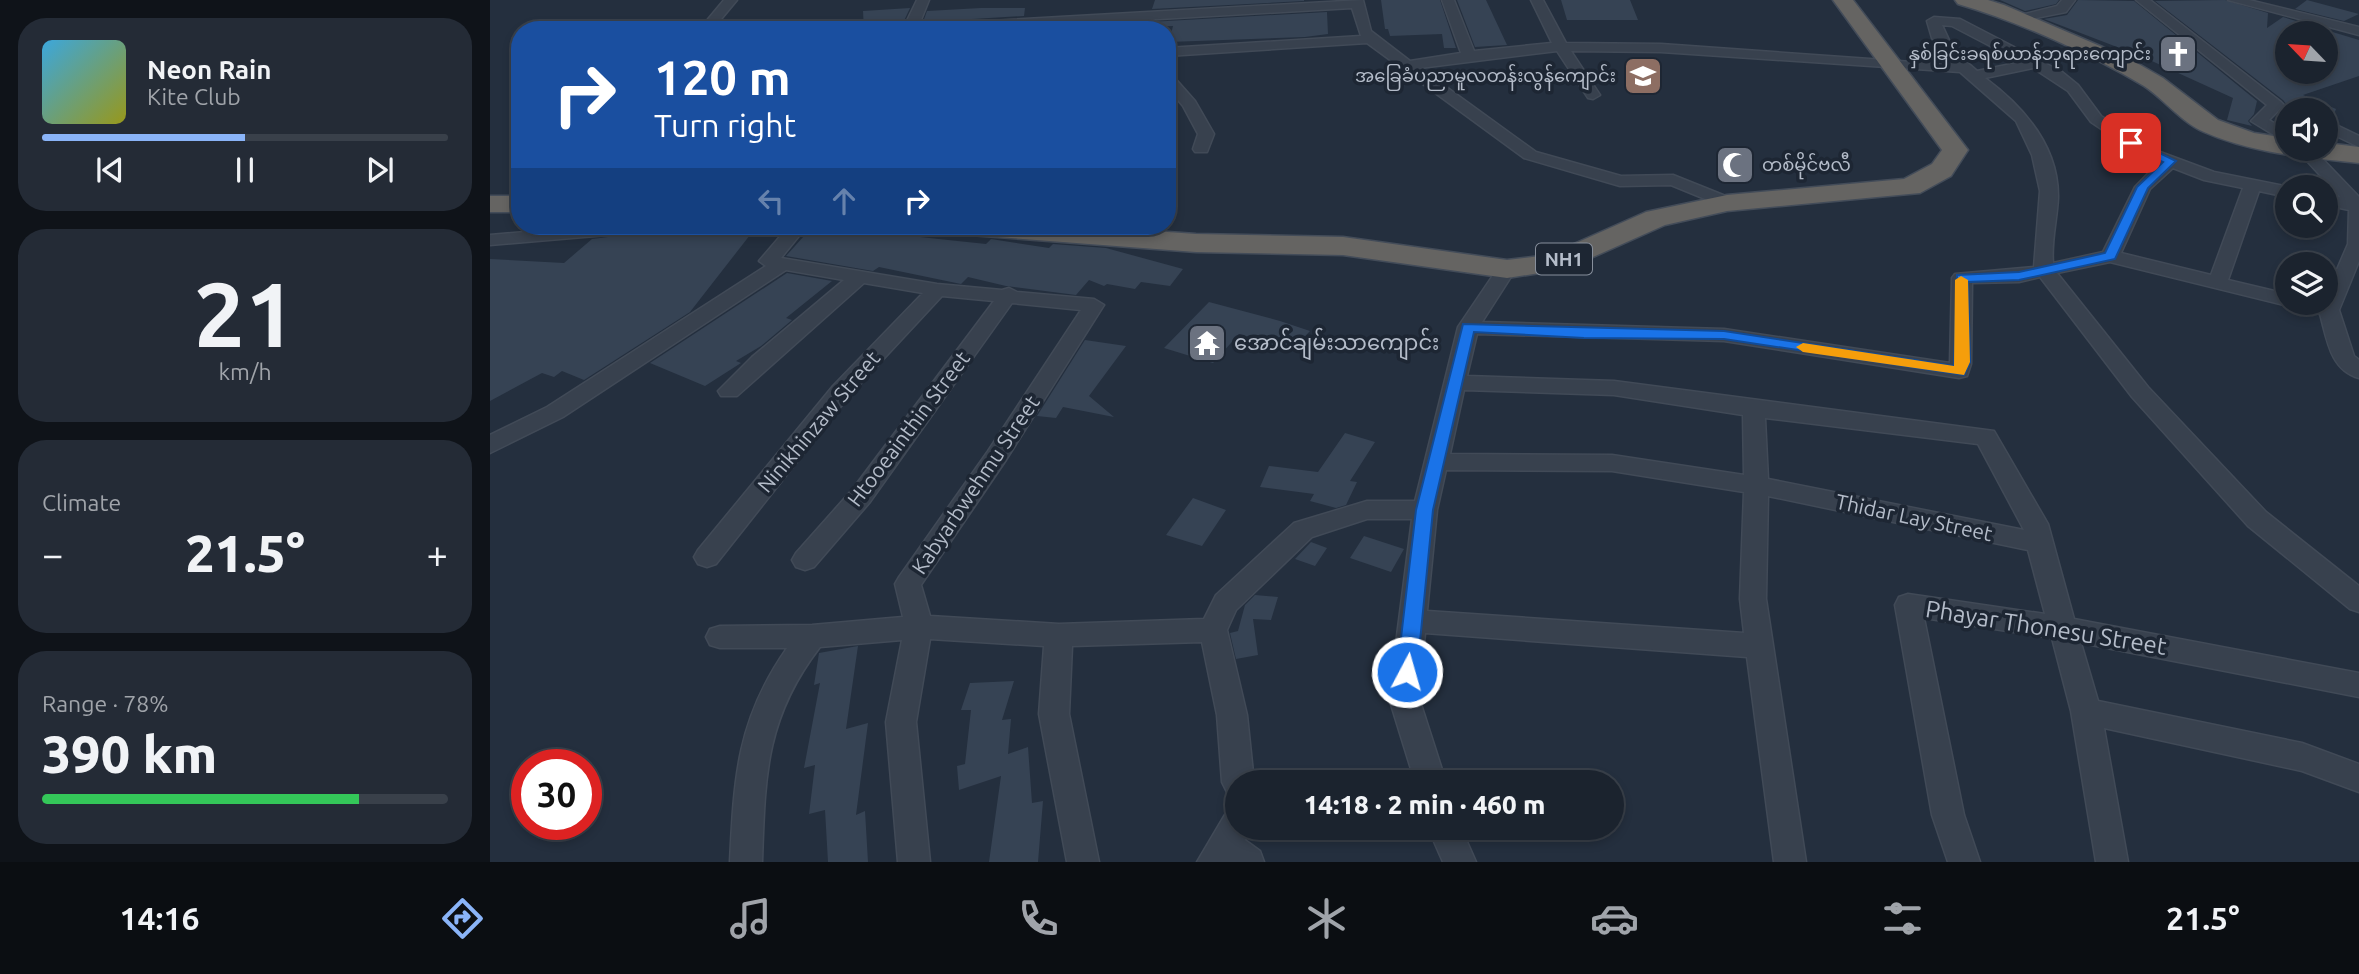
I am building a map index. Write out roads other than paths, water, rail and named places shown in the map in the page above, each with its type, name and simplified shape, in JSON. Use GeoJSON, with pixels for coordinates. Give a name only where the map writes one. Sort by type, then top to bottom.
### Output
{"type":"FeatureCollection","features":[{"type":"Feature","properties":{"kind":"highway"},"geometry":{"type":"LineString","coordinates":[[1965,0],[2016,18],[2144,76],[2209,125],[2249,140],[2275,144]]}},
{"type":"Feature","properties":{"kind":"highway","name":"NH1"},"geometry":{"type":"LineString","coordinates":[[1090,235],[1196,243],[1343,246],[1507,269],[1555,263],[1656,218],[1727,203],[1910,187],[1942,170],[1955,150],[1890,67],[1847,2]]}},
{"type":"Feature","properties":{"kind":"highway"},"geometry":{"type":"LineString","coordinates":[[2338,153],[2359,155]]}},
{"type":"Feature","properties":{"kind":"highway"},"geometry":{"type":"LineString","coordinates":[[490,204],[511,204]]}},
{"type":"Feature","properties":{"kind":"street"},"geometry":{"type":"LineString","coordinates":[[713,21],[731,0]]}},
{"type":"Feature","properties":{"kind":"street"},"geometry":{"type":"LineString","coordinates":[[914,21],[923,0]]}},
{"type":"Feature","properties":{"kind":"street"},"geometry":{"type":"LineString","coordinates":[[1128,21],[1134,0]]}},
{"type":"Feature","properties":{"kind":"street"},"geometry":{"type":"LineString","coordinates":[[1448,0],[1469,56]]}},
{"type":"Feature","properties":{"kind":"street"},"geometry":{"type":"LineString","coordinates":[[1538,0],[1561,47],[1593,95]]}},
{"type":"Feature","properties":{"kind":"street"},"geometry":{"type":"LineString","coordinates":[[2016,18],[2061,9],[2069,0]]}},
{"type":"Feature","properties":{"kind":"street"},"geometry":{"type":"LineString","coordinates":[[2142,0],[2275,102]]}},
{"type":"Feature","properties":{"kind":"street"},"geometry":{"type":"LineString","coordinates":[[2234,0],[2359,31]]}},
{"type":"Feature","properties":{"kind":"street"},"geometry":{"type":"LineString","coordinates":[[1149,21],[1357,2],[1364,31],[1370,39],[1530,155],[1620,181],[1673,180],[1727,203]]}},
{"type":"Feature","properties":{"kind":"street"},"geometry":{"type":"LineString","coordinates":[[2275,189],[2210,176],[2170,161],[2116,135],[2096,118],[2073,88],[2056,75],[1955,22],[1934,21],[1936,34],[1968,72],[2022,114],[2034,136],[2049,190],[2040,247],[2044,270],[2140,393],[2257,519],[2359,601]]}},
{"type":"Feature","properties":{"kind":"street"},"geometry":{"type":"LineString","coordinates":[[1176,51],[1370,39]]}},
{"type":"Feature","properties":{"kind":"street"},"geometry":{"type":"LineString","coordinates":[[1407,66],[1469,56],[1561,47],[1673,49],[1968,72],[2032,64]]}},
{"type":"Feature","properties":{"kind":"street"},"geometry":{"type":"LineString","coordinates":[[1176,89],[1202,122],[1206,134],[1201,149]]}},
{"type":"Feature","properties":{"kind":"street"},"geometry":{"type":"LineString","coordinates":[[2275,112],[2259,121],[2275,131]]}},
{"type":"Feature","properties":{"kind":"street"},"geometry":{"type":"LineString","coordinates":[[2338,131],[2359,142]]}},
{"type":"Feature","properties":{"kind":"street"},"geometry":{"type":"LineString","coordinates":[[2110,256],[2143,187],[2170,161]]}},
{"type":"Feature","properties":{"kind":"street"},"geometry":{"type":"LineString","coordinates":[[2316,161],[2358,206],[2357,244],[2338,289]]}},
{"type":"Feature","properties":{"kind":"street"},"geometry":{"type":"LineString","coordinates":[[2217,285],[2253,184]]}},
{"type":"Feature","properties":{"kind":"street"},"geometry":{"type":"LineString","coordinates":[[2338,202],[2358,206]]}},
{"type":"Feature","properties":{"kind":"street"},"geometry":{"type":"LineString","coordinates":[[490,240],[549,235]]}},
{"type":"Feature","properties":{"kind":"street"},"geometry":{"type":"LineString","coordinates":[[782,264],[768,261],[790,235]]}},
{"type":"Feature","properties":{"kind":"street"},"geometry":{"type":"LineString","coordinates":[[1468,327],[1584,333],[1724,335],[1959,371],[1962,362],[1962,278],[2019,276],[2110,256],[2275,297]]}},
{"type":"Feature","properties":{"kind":"street"},"geometry":{"type":"LineString","coordinates":[[490,445],[555,412],[689,328],[782,264]]}},
{"type":"Feature","properties":{"kind":"street","name":"Kabyarbwehmu Street"},"geometry":{"type":"LineString","coordinates":[[782,264],[937,290],[1009,294],[1094,304],[1094,309],[908,584],[919,627]]}},
{"type":"Feature","properties":{"kind":"street"},"geometry":{"type":"LineString","coordinates":[[1426,770],[1404,698],[1425,510],[1468,327],[1507,269]]}},
{"type":"Feature","properties":{"kind":"street"},"geometry":{"type":"LineString","coordinates":[[729,391],[758,360],[797,331],[858,278]]}},
{"type":"Feature","properties":{"kind":"street","name":"Ninikhinzaw Street"},"geometry":{"type":"LineString","coordinates":[[707,557],[841,391],[937,290]]}},
{"type":"Feature","properties":{"kind":"street","name":"Htooeainthin Street"},"geometry":{"type":"LineString","coordinates":[[805,560],[862,496],[1009,294]]}},
{"type":"Feature","properties":{"kind":"street"},"geometry":{"type":"LineString","coordinates":[[2331,315],[2344,359],[2359,371]]}},
{"type":"Feature","properties":{"kind":"street"},"geometry":{"type":"LineString","coordinates":[[1454,383],[1614,388],[1754,409],[1986,437],[2036,524],[2086,711],[2112,862]]}},
{"type":"Feature","properties":{"kind":"street"},"geometry":{"type":"LineString","coordinates":[[1754,409],[1756,485],[1753,598],[1790,862]]}},
{"type":"Feature","properties":{"kind":"street","name":"Thidar Lay Street"},"geometry":{"type":"LineString","coordinates":[[1437,462],[1612,463],[1756,485],[2039,543]]}},
{"type":"Feature","properties":{"kind":"street"},"geometry":{"type":"LineString","coordinates":[[1237,770],[1232,715],[1213,629],[1225,603],[1303,530],[1367,510],[1425,510]]}},
{"type":"Feature","properties":{"kind":"street","name":"Phayar Thonesu Street"},"geometry":{"type":"LineString","coordinates":[[1964,862],[1948,815],[1908,605],[2063,628],[2359,685]]}},
{"type":"Feature","properties":{"kind":"street"},"geometry":{"type":"LineString","coordinates":[[1413,621],[1759,646]]}},
{"type":"Feature","properties":{"kind":"street"},"geometry":{"type":"LineString","coordinates":[[914,862],[901,722],[909,663],[919,627]]}},
{"type":"Feature","properties":{"kind":"street"},"geometry":{"type":"LineString","coordinates":[[720,638],[812,636],[919,627],[1059,635],[1213,629]]}},
{"type":"Feature","properties":{"kind":"street"},"geometry":{"type":"LineString","coordinates":[[1059,635],[1055,714],[1083,862]]}},
{"type":"Feature","properties":{"kind":"street"},"geometry":{"type":"LineString","coordinates":[[746,862],[752,759],[775,697],[796,656],[812,636]]}},
{"type":"Feature","properties":{"kind":"street"},"geometry":{"type":"LineString","coordinates":[[2086,711],[2302,757],[2359,778]]}},
{"type":"Feature","properties":{"kind":"street"},"geometry":{"type":"LineString","coordinates":[[1450,840],[1460,862]]}},
{"type":"Feature","properties":{"kind":"place","name":"နှစ်ခြင်းခရစ်ယာန်ဘုရားကျောင်း"},"geometry":{"type":"Point","coordinates":[2178,54]}},
{"type":"Feature","properties":{"kind":"place","name":"အခြေခံပညာမူလတန်းလွန်ကျောင်း"},"geometry":{"type":"Point","coordinates":[1643,76]}},
{"type":"Feature","properties":{"kind":"place","name":"တစ်မိုင်ဗလီ"},"geometry":{"type":"Point","coordinates":[1735,165]}},
{"type":"Feature","properties":{"kind":"place","name":"အောင်ချမ်းသာကျောင်း"},"geometry":{"type":"Point","coordinates":[1207,343]}}]}
